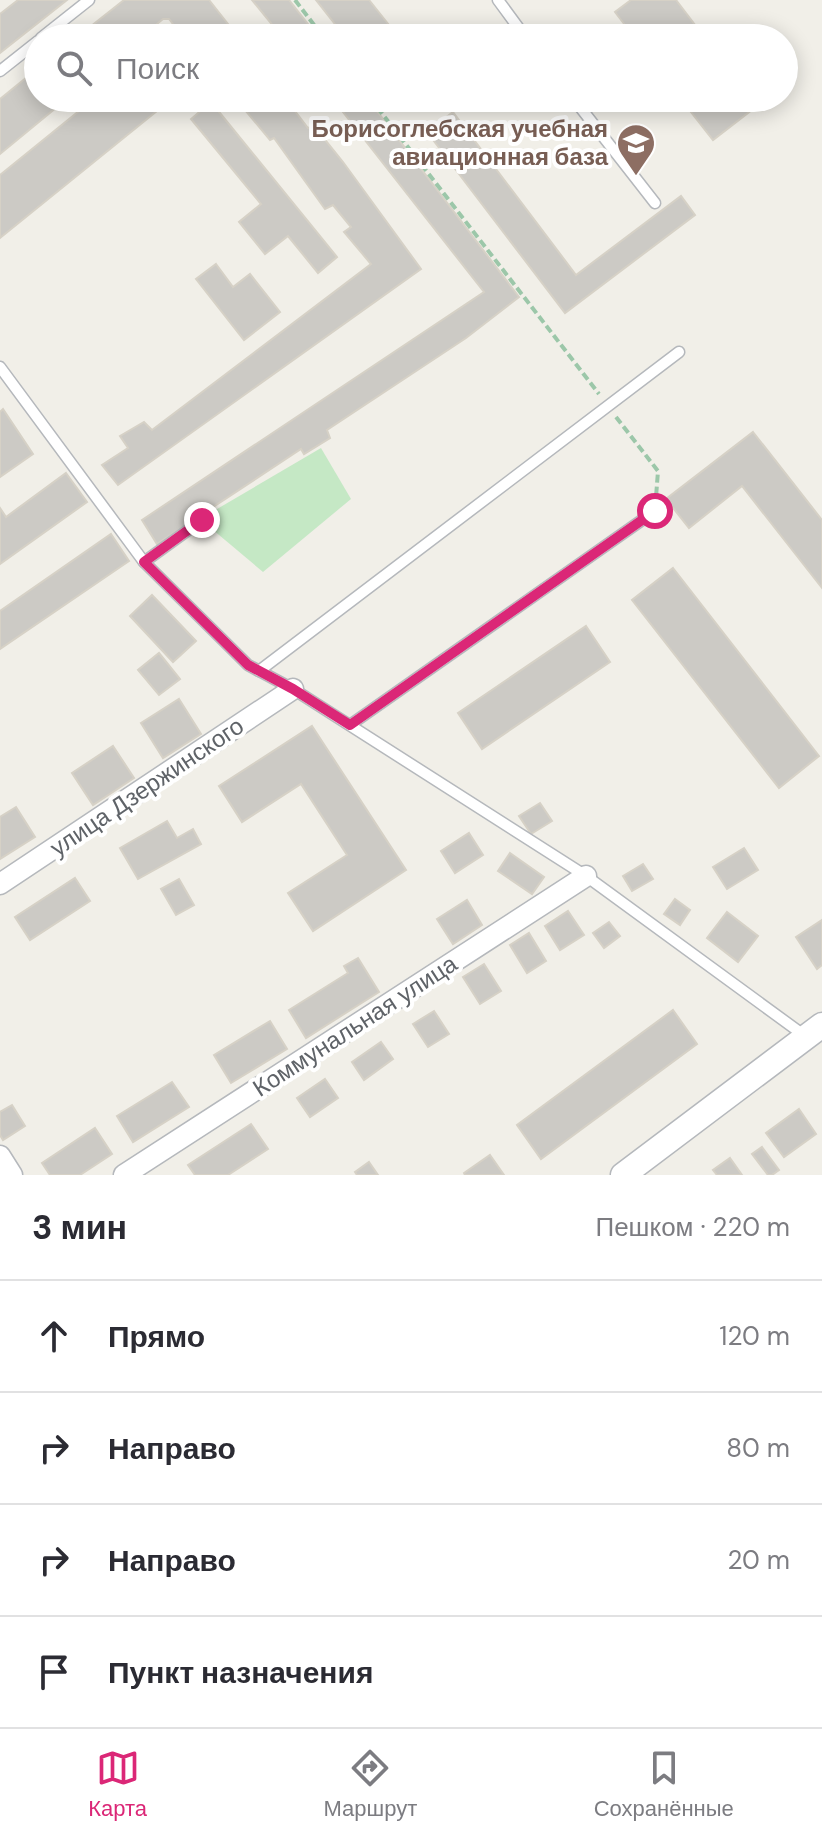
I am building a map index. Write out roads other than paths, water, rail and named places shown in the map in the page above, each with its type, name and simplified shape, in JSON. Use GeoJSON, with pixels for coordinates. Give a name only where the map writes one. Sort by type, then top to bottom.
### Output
{"type":"FeatureCollection","features":[{"type":"Feature","properties":{"kind":"street","name":"улица Дзержинского"},"geometry":{"type":"LineString","coordinates":[[0,884],[293,689]]}},
{"type":"Feature","properties":{"kind":"street","name":"Коммунальная улица"},"geometry":{"type":"LineString","coordinates":[[124,1175],[586,876]]}},
{"type":"Feature","properties":{"kind":"street"},"geometry":{"type":"LineString","coordinates":[[623,1175],[814,1031]]}},
{"type":"Feature","properties":{"kind":"street"},"geometry":{"type":"LineString","coordinates":[[0,1156],[12,1175]]}},
{"type":"Feature","properties":{"kind":"lane"},"geometry":{"type":"LineString","coordinates":[[59,24],[89,0]]}},
{"type":"Feature","properties":{"kind":"lane"},"geometry":{"type":"LineString","coordinates":[[498,0],[516,24]]}},
{"type":"Feature","properties":{"kind":"lane"},"geometry":{"type":"LineString","coordinates":[[0,71],[24,52]]}},
{"type":"Feature","properties":{"kind":"lane"},"geometry":{"type":"LineString","coordinates":[[584,112],[655,203]]}},
{"type":"Feature","properties":{"kind":"lane"},"geometry":{"type":"LineString","coordinates":[[259,671],[679,352]]}},
{"type":"Feature","properties":{"kind":"lane"},"geometry":{"type":"LineString","coordinates":[[0,367],[144,562],[248,665],[293,689],[586,876],[814,1031]]}},
{"type":"Feature","properties":{"kind":"lane"},"geometry":{"type":"LineString","coordinates":[[350,725],[655,511]]}},
{"type":"Feature","properties":{"kind":"lane"},"geometry":{"type":"LineString","coordinates":[[144,562],[202,520]]}},
{"type":"Feature","properties":{"kind":"place","name":"Борисоглебская учебная авиационная база"},"geometry":{"type":"Point","coordinates":[636,177]}}]}
